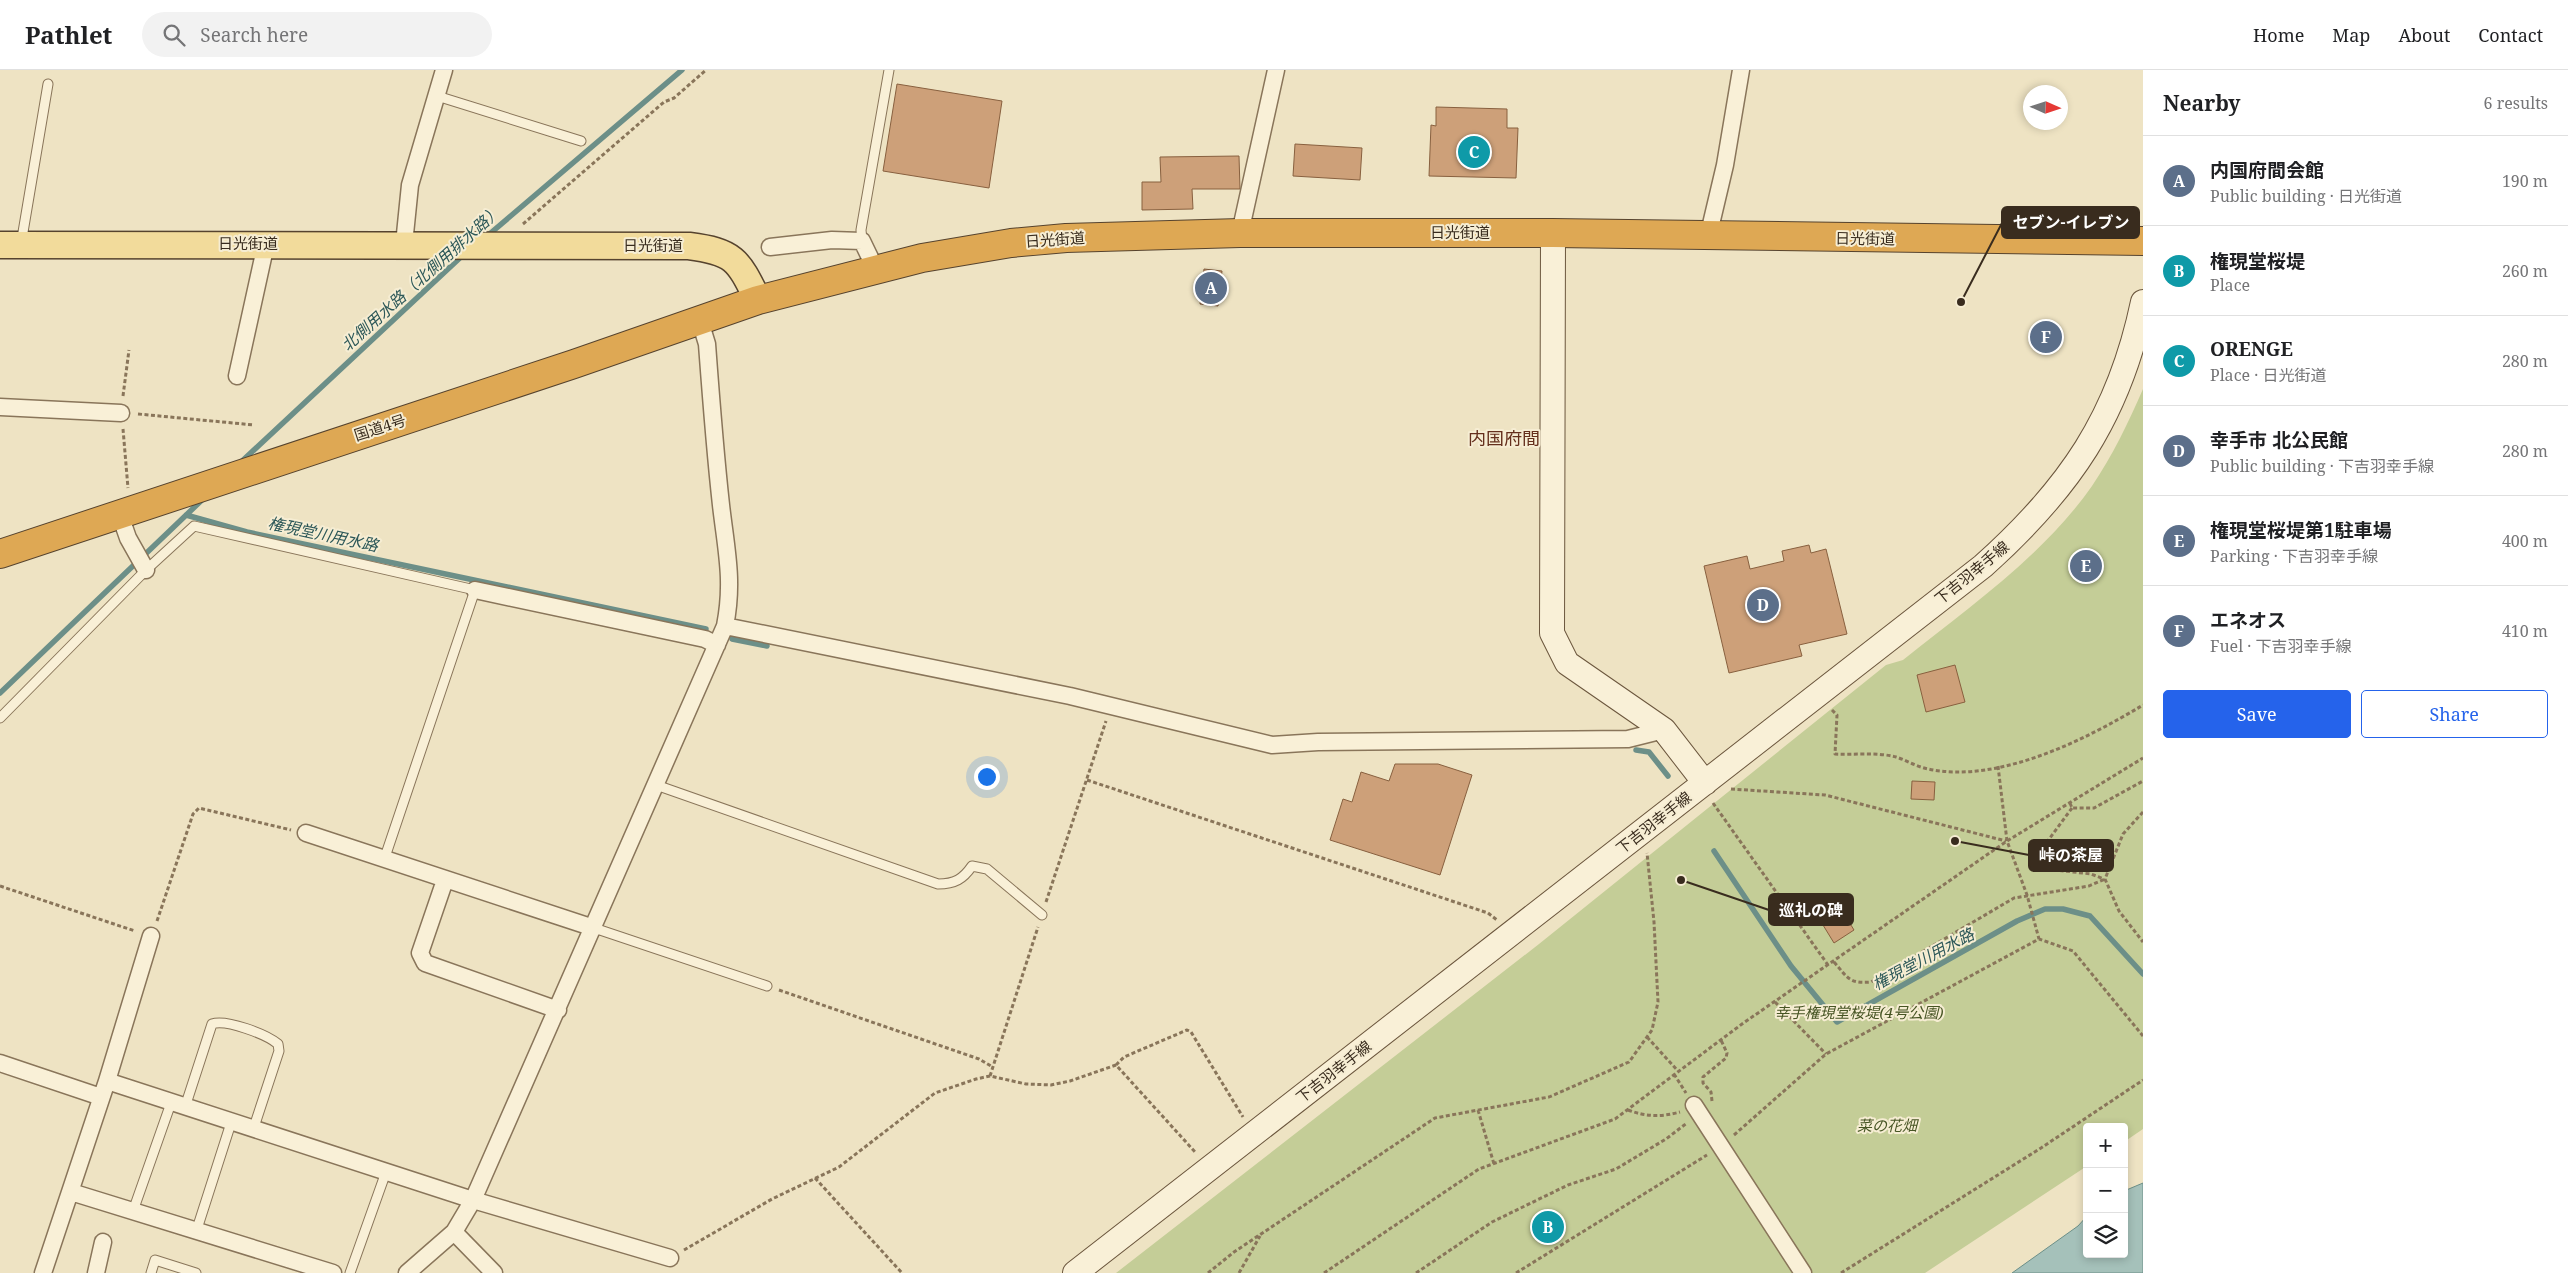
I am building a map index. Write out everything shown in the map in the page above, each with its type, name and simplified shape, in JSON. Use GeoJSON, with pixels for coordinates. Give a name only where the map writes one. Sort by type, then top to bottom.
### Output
{"type":"FeatureCollection","features":[{"type":"Feature","properties":{"kind":"highway","name":"日光街道"},"geometry":{"type":"LineString","coordinates":[[758,300],[875,268],[922,258],[1011,243],[1084,238],[1240,233],[1553,233],[1708,237],[2143,241]]}},
{"type":"Feature","properties":{"kind":"highway","name":"国道4号"},"geometry":{"type":"LineString","coordinates":[[0,554],[758,300]]}},
{"type":"Feature","properties":{"kind":"main road"},"geometry":{"type":"LineString","coordinates":[[1553,233],[1552,633],[1567,663],[1664,730],[1714,791]]}},
{"type":"Feature","properties":{"kind":"main road","name":"日光街道"},"geometry":{"type":"LineString","coordinates":[[10,244],[689,246],[727,254],[744,272],[758,300]]}},
{"type":"Feature","properties":{"kind":"main road","name":"下吉羽幸手線"},"geometry":{"type":"LineString","coordinates":[[1075,1273],[1512,934],[1714,791],[1983,566],[2039,513],[2063,484],[2095,436],[2130,355],[2143,302]]}},
{"type":"Feature","properties":{"kind":"street"},"geometry":{"type":"LineString","coordinates":[[404,244],[410,186],[444,70]]}},
{"type":"Feature","properties":{"kind":"street"},"geometry":{"type":"LineString","coordinates":[[1240,233],[1276,70]]}},
{"type":"Feature","properties":{"kind":"street"},"geometry":{"type":"LineString","coordinates":[[1708,237],[1725,165],[1741,70]]}},
{"type":"Feature","properties":{"kind":"street"},"geometry":{"type":"LineString","coordinates":[[770,247],[832,240],[862,241],[875,268]]}},
{"type":"Feature","properties":{"kind":"street"},"geometry":{"type":"LineString","coordinates":[[237,376],[266,244]]}},
{"type":"Feature","properties":{"kind":"street"},"geometry":{"type":"LineString","coordinates":[[407,1273],[454,1232],[473,1200],[718,646],[725,626],[730,600],[729,562],[721,506],[707,344],[700,321]]}},
{"type":"Feature","properties":{"kind":"street"},"geometry":{"type":"LineString","coordinates":[[0,407],[121,413]]}},
{"type":"Feature","properties":{"kind":"street"},"geometry":{"type":"LineString","coordinates":[[120,514],[128,538],[146,570]]}},
{"type":"Feature","properties":{"kind":"street"},"geometry":{"type":"LineString","coordinates":[[476,590],[705,639],[718,646]]}},
{"type":"Feature","properties":{"kind":"street"},"geometry":{"type":"LineString","coordinates":[[725,626],[1111,706],[1272,745],[1318,742],[1628,739],[1664,730]]}},
{"type":"Feature","properties":{"kind":"street"},"geometry":{"type":"LineString","coordinates":[[306,833],[594,928]]}},
{"type":"Feature","properties":{"kind":"street"},"geometry":{"type":"LineString","coordinates":[[445,880],[420,953],[425,963],[558,1010]]}},
{"type":"Feature","properties":{"kind":"street"},"geometry":{"type":"LineString","coordinates":[[43,1273],[107,1081],[151,936]]}},
{"type":"Feature","properties":{"kind":"street"},"geometry":{"type":"LineString","coordinates":[[0,1063],[101,1097]]}},
{"type":"Feature","properties":{"kind":"street"},"geometry":{"type":"LineString","coordinates":[[107,1081],[231,1123],[473,1200],[670,1258]]}},
{"type":"Feature","properties":{"kind":"street"},"geometry":{"type":"LineString","coordinates":[[1697,1109],[1802,1273]]}},
{"type":"Feature","properties":{"kind":"street"},"geometry":{"type":"LineString","coordinates":[[71,1192],[333,1273]]}},
{"type":"Feature","properties":{"kind":"street"},"geometry":{"type":"LineString","coordinates":[[454,1232],[494,1273]]}},
{"type":"Feature","properties":{"kind":"street"},"geometry":{"type":"LineString","coordinates":[[96,1273],[103,1242]]}},
{"type":"Feature","properties":{"kind":"lane"},"geometry":{"type":"LineString","coordinates":[[862,241],[861,230],[889,70]]}},
{"type":"Feature","properties":{"kind":"lane"},"geometry":{"type":"LineString","coordinates":[[10,244],[48,84]]}},
{"type":"Feature","properties":{"kind":"lane"},"geometry":{"type":"LineString","coordinates":[[437,96],[581,141]]}},
{"type":"Feature","properties":{"kind":"lane"},"geometry":{"type":"LineString","coordinates":[[0,718],[146,570],[194,526],[476,590],[384,860]]}},
{"type":"Feature","properties":{"kind":"lane"},"geometry":{"type":"LineString","coordinates":[[656,786],[938,884],[952,884],[964,877],[972,866],[987,868],[1042,915]]}},
{"type":"Feature","properties":{"kind":"lane"},"geometry":{"type":"LineString","coordinates":[[594,928],[767,986]]}},
{"type":"Feature","properties":{"kind":"lane"},"geometry":{"type":"LineString","coordinates":[[133,1211],[212,1024],[225,1022],[272,1039],[278,1044],[279,1051],[253,1130]]}},
{"type":"Feature","properties":{"kind":"lane"},"geometry":{"type":"LineString","coordinates":[[196,1232],[231,1123]]}},
{"type":"Feature","properties":{"kind":"lane"},"geometry":{"type":"LineString","coordinates":[[350,1273],[386,1172]]}},
{"type":"Feature","properties":{"kind":"lane"},"geometry":{"type":"LineString","coordinates":[[151,1273],[155,1260],[196,1273]]}},
{"type":"Feature","properties":{"kind":"path"},"geometry":{"type":"LineString","coordinates":[[520,227],[664,102],[674,98],[706,70]]}},
{"type":"Feature","properties":{"kind":"path"},"geometry":{"type":"LineString","coordinates":[[121,413],[254,425]]}},
{"type":"Feature","properties":{"kind":"path"},"geometry":{"type":"LineString","coordinates":[[1828,706],[1837,715],[1835,754],[1894,756],[1928,769],[1972,772],[2062,747],[2143,705]]}},
{"type":"Feature","properties":{"kind":"path"},"geometry":{"type":"LineString","coordinates":[[990,1076],[991,1066],[1111,706]]}},
{"type":"Feature","properties":{"kind":"path"},"geometry":{"type":"LineString","coordinates":[[1324,1273],[1479,1169],[1615,1120],[1678,1071],[1787,993],[2007,841],[2143,758]]}},
{"type":"Feature","properties":{"kind":"path"},"geometry":{"type":"LineString","coordinates":[[1998,766],[2007,841],[2027,895],[2039,939]]}},
{"type":"Feature","properties":{"kind":"path"},"geometry":{"type":"LineString","coordinates":[[1086,780],[1488,913],[1512,934]]}},
{"type":"Feature","properties":{"kind":"path"},"geometry":{"type":"LineString","coordinates":[[2072,808],[2094,808],[2143,781]]}},
{"type":"Feature","properties":{"kind":"path"},"geometry":{"type":"LineString","coordinates":[[1714,791],[1825,795],[2007,841]]}},
{"type":"Feature","properties":{"kind":"path"},"geometry":{"type":"LineString","coordinates":[[1714,791],[1828,965]]}},
{"type":"Feature","properties":{"kind":"path"},"geometry":{"type":"LineString","coordinates":[[2070,803],[2072,808]]}},
{"type":"Feature","properties":{"kind":"path"},"geometry":{"type":"LineString","coordinates":[[0,886],[151,936],[193,814],[199,808],[306,833]]}},
{"type":"Feature","properties":{"kind":"path"},"geometry":{"type":"LineString","coordinates":[[2072,808],[2036,857],[2039,865],[2047,869],[2091,874],[2105,879]]}},
{"type":"Feature","properties":{"kind":"path"},"geometry":{"type":"LineString","coordinates":[[2143,812],[2123,834],[2105,879],[2118,911],[2143,942]]}},
{"type":"Feature","properties":{"kind":"path"},"geometry":{"type":"LineString","coordinates":[[1208,1273],[1260,1235],[1435,1118],[1549,1097],[1629,1062],[1652,1030],[1658,1002],[1654,922],[1647,850]]}},
{"type":"Feature","properties":{"kind":"path"},"geometry":{"type":"LineString","coordinates":[[1834,962],[1849,980],[1855,984],[1872,982],[2014,898],[2089,886],[2105,879]]}},
{"type":"Feature","properties":{"kind":"path"},"geometry":{"type":"LineString","coordinates":[[1516,1273],[1721,1147],[1826,1054],[2039,939],[2073,950],[2143,1036]]}},
{"type":"Feature","properties":{"kind":"path"},"geometry":{"type":"LineString","coordinates":[[767,986],[979,1059],[991,1066]]}},
{"type":"Feature","properties":{"kind":"path"},"geometry":{"type":"LineString","coordinates":[[1775,1002],[1826,1054]]}},
{"type":"Feature","properties":{"kind":"path"},"geometry":{"type":"LineString","coordinates":[[670,1258],[772,1199],[840,1166],[935,1093],[990,1076],[1026,1084],[1050,1085],[1070,1081],[1116,1065],[1124,1057],[1187,1030],[1191,1032],[1252,1135]]}},
{"type":"Feature","properties":{"kind":"path"},"geometry":{"type":"LineString","coordinates":[[1648,1037],[1678,1071]]}},
{"type":"Feature","properties":{"kind":"path"},"geometry":{"type":"LineString","coordinates":[[1627,1110],[1642,1116],[1666,1116],[1697,1109],[1712,1101],[1711,1092],[1703,1084],[1703,1077],[1726,1058],[1728,1053],[1721,1040]]}},
{"type":"Feature","properties":{"kind":"path"},"geometry":{"type":"LineString","coordinates":[[1116,1065],[1210,1168]]}},
{"type":"Feature","properties":{"kind":"path"},"geometry":{"type":"LineString","coordinates":[[1841,1273],[2041,1148],[2143,1080]]}},
{"type":"Feature","properties":{"kind":"path"},"geometry":{"type":"LineString","coordinates":[[1416,1273],[1492,1222],[1568,1185],[1616,1169],[1666,1139],[1697,1109]]}},
{"type":"Feature","properties":{"kind":"path"},"geometry":{"type":"LineString","coordinates":[[1478,1110],[1494,1164]]}},
{"type":"Feature","properties":{"kind":"path"},"geometry":{"type":"LineString","coordinates":[[816,1178],[902,1273]]}},
{"type":"Feature","properties":{"kind":"path"},"geometry":{"type":"LineString","coordinates":[[1239,1273],[1260,1235]]}},
{"type":"Feature","properties":{"kind":"green space","name":"幸手権現堂桜堤(4号公園)"},"geometry":{"type":"Polygon","coordinates":[[[2143,389],[2143,1129],[2128,1139],[2128,1123],[2083,1123],[2083,1169],[1925,1273],[1116,1273],[1539,944],[1886,665],[1903,660],[2004,579],[2028,558],[2073,511],[2107,463],[2143,389]]]}},
{"type":"Feature","properties":{"kind":"water"},"geometry":{"type":"Polygon","coordinates":[[[2143,1183],[2143,1273],[2012,1273],[2083,1220],[2083,1258],[2128,1258],[2128,1189],[2143,1183]]]}},
{"type":"Feature","properties":{"kind":"building"},"geometry":{"type":"Polygon","coordinates":[[[897,84],[1002,101],[989,188],[883,171],[897,84]]]}},
{"type":"Feature","properties":{"kind":"building"},"geometry":{"type":"Polygon","coordinates":[[[1436,107],[1507,109],[1507,128],[1518,128],[1516,178],[1429,176],[1431,125],[1436,126],[1436,107]]]}},
{"type":"Feature","properties":{"kind":"building"},"geometry":{"type":"Polygon","coordinates":[[[1295,144],[1362,148],[1360,180],[1293,176],[1295,144]]]}},
{"type":"Feature","properties":{"kind":"building"},"geometry":{"type":"Polygon","coordinates":[[[1239,156],[1240,189],[1192,189],[1193,209],[1142,210],[1142,182],[1161,182],[1160,157],[1239,156]]]}},
{"type":"Feature","properties":{"kind":"building"},"geometry":{"type":"Polygon","coordinates":[[[1204,269],[1222,271],[1218,306],[1200,304],[1204,269]]]}},
{"type":"Feature","properties":{"kind":"building"},"geometry":{"type":"Polygon","coordinates":[[[1809,545],[1811,553],[1826,549],[1847,634],[1799,645],[1802,656],[1729,673],[1704,566],[1747,556],[1750,569],[1784,561],[1782,551],[1809,545]]]}},
{"type":"Feature","properties":{"kind":"building"},"geometry":{"type":"Polygon","coordinates":[[[1955,665],[1965,702],[1926,712],[1917,675],[1955,665]]]}},
{"type":"Feature","properties":{"kind":"building"},"geometry":{"type":"Polygon","coordinates":[[[1395,764],[1438,764],[1472,775],[1440,875],[1330,840],[1343,799],[1352,802],[1361,772],[1389,781],[1395,764]]]}},
{"type":"Feature","properties":{"kind":"building"},"geometry":{"type":"Polygon","coordinates":[[[1912,781],[1935,782],[1934,800],[1911,799],[1912,781]]]}},
{"type":"Feature","properties":{"kind":"building"},"geometry":{"type":"Polygon","coordinates":[[[1843,912],[1854,930],[1834,943],[1823,925],[1843,912]]]}},
{"type":"Feature","properties":{"kind":"waterway","name":"北側用水路（北側用排水路）"},"geometry":{"type":"LineString","coordinates":[[486,237],[682,70]]}},
{"type":"Feature","properties":{"kind":"waterway","name":"北側用水路（北側用排水路）"},"geometry":{"type":"LineString","coordinates":[[240,463],[463,255]]}},
{"type":"Feature","properties":{"kind":"waterway","name":"権現堂川用水路"},"geometry":{"type":"LineString","coordinates":[[0,693],[204,498]]}},
{"type":"Feature","properties":{"kind":"waterway","name":"権現堂川用水路"},"geometry":{"type":"LineString","coordinates":[[186,515],[247,532],[706,629]]}},
{"type":"Feature","properties":{"kind":"waterway","name":"権現堂川用水路"},"geometry":{"type":"LineString","coordinates":[[732,639],[767,646]]}},
{"type":"Feature","properties":{"kind":"waterway","name":"権現堂川用水路"},"geometry":{"type":"LineString","coordinates":[[1636,750],[1649,752],[1668,776]]}},
{"type":"Feature","properties":{"kind":"waterway","name":"権現堂川用水路"},"geometry":{"type":"LineString","coordinates":[[1714,851],[1791,966],[1837,1022],[2017,921],[2045,909],[2063,909],[2090,916],[2143,974]]}},
{"type":"Feature","properties":{"kind":"place","name":"ORENGE"},"geometry":{"type":"Point","coordinates":[1474,152]}},
{"type":"Feature","properties":{"kind":"place","name":"内国府間会館"},"geometry":{"type":"Point","coordinates":[1211,288]}},
{"type":"Feature","properties":{"kind":"place","name":"セブン-イレブン"},"geometry":{"type":"Point","coordinates":[1961,302]}},
{"type":"Feature","properties":{"kind":"place","name":"エネオス"},"geometry":{"type":"Point","coordinates":[2046,337]}},
{"type":"Feature","properties":{"kind":"place","name":"権現堂桜堤第1駐車場"},"geometry":{"type":"Point","coordinates":[2086,566]}},
{"type":"Feature","properties":{"kind":"place","name":"幸手市 北公民館"},"geometry":{"type":"Point","coordinates":[1763,605]}},
{"type":"Feature","properties":{"kind":"place","name":"峠の茶屋"},"geometry":{"type":"Point","coordinates":[1955,841]}},
{"type":"Feature","properties":{"kind":"place","name":"巡礼の碑"},"geometry":{"type":"Point","coordinates":[1681,880]}},
{"type":"Feature","properties":{"kind":"place","name":"権現堂桜堤"},"geometry":{"type":"Point","coordinates":[1548,1227]}},
{"type":"Feature","properties":{"kind":"district","name":"内国府間"},"geometry":{"type":"Point","coordinates":[1504,439]}},
{"type":"Feature","properties":{"kind":"park label","name":"菜の花畑"},"geometry":{"type":"Point","coordinates":[1887,1126]}}]}
